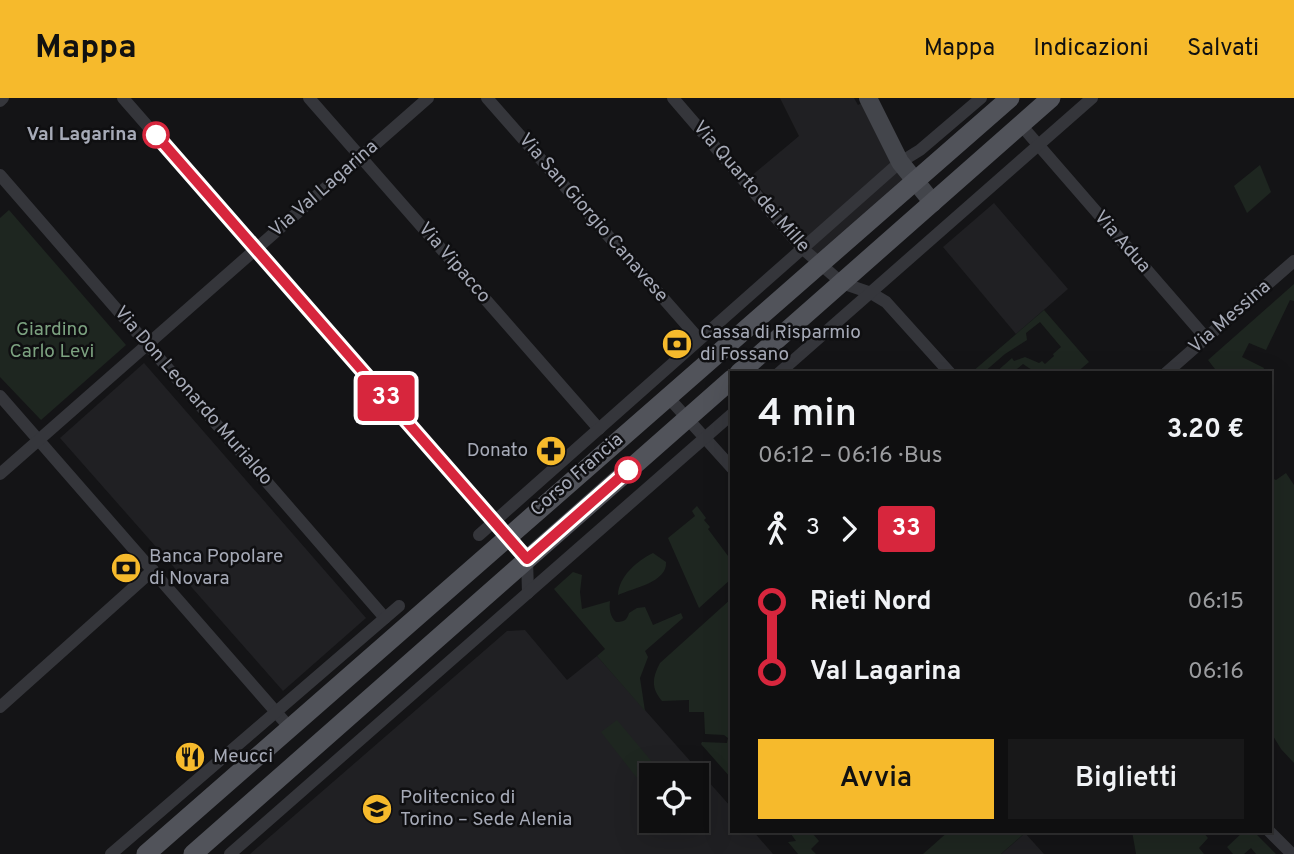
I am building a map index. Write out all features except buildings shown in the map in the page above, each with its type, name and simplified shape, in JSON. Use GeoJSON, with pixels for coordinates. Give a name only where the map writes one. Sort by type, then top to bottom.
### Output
{"type":"FeatureCollection","features":[{"type":"Feature","properties":{"kind":"main road","name":"Corso Francia"},"geometry":{"type":"LineString","coordinates":[[741,371],[915,182],[1010,98]]}},
{"type":"Feature","properties":{"kind":"main road","name":"Corso Francia"},"geometry":{"type":"LineString","coordinates":[[146,854],[290,727],[500,529],[667,396],[830,274],[933,203],[1051,98]]}},
{"type":"Feature","properties":{"kind":"main road","name":"Corso Francia"},"geometry":{"type":"LineString","coordinates":[[193,854],[730,381]]}},
{"type":"Feature","properties":{"kind":"street"},"geometry":{"type":"LineString","coordinates":[[123,98],[527,559],[528,593]]}},
{"type":"Feature","properties":{"kind":"street","name":"Via Vipacco"},"geometry":{"type":"LineString","coordinates":[[309,98],[599,429]]}},
{"type":"Feature","properties":{"kind":"street","name":"Via Val Lagarina"},"geometry":{"type":"LineString","coordinates":[[0,474],[428,98]]}},
{"type":"Feature","properties":{"kind":"street","name":"Via San Giorgio Canavese"},"geometry":{"type":"LineString","coordinates":[[488,98],[699,339]]}},
{"type":"Feature","properties":{"kind":"street","name":"Via Quarto dei Mille"},"geometry":{"type":"LineString","coordinates":[[673,98],[802,248],[830,274]]}},
{"type":"Feature","properties":{"kind":"street"},"geometry":{"type":"LineString","coordinates":[[868,98],[900,162],[950,223]]}},
{"type":"Feature","properties":{"kind":"street"},"geometry":{"type":"LineString","coordinates":[[781,371],[1092,98]]}},
{"type":"Feature","properties":{"kind":"street","name":"Corso Francia"},"geometry":{"type":"LineString","coordinates":[[479,535],[500,529],[599,429],[900,162],[920,150],[977,99]]}},
{"type":"Feature","properties":{"kind":"street","name":"Via Adua"},"geometry":{"type":"LineString","coordinates":[[1021,125],[1206,338]]}},
{"type":"Feature","properties":{"kind":"street","name":"Via Don Leonardo Murialdo"},"geometry":{"type":"LineString","coordinates":[[0,175],[385,618]]}},
{"type":"Feature","properties":{"kind":"street","name":"Via Messina"},"geometry":{"type":"LineString","coordinates":[[1168,371],[1294,261]]}},
{"type":"Feature","properties":{"kind":"street"},"geometry":{"type":"LineString","coordinates":[[830,274],[886,302],[948,371]]}},
{"type":"Feature","properties":{"kind":"street"},"geometry":{"type":"LineString","coordinates":[[0,396],[290,727]]}},
{"type":"Feature","properties":{"kind":"street"},"geometry":{"type":"LineString","coordinates":[[667,396],[730,466]]}},
{"type":"Feature","properties":{"kind":"street"},"geometry":{"type":"LineString","coordinates":[[230,854],[730,416]]}},
{"type":"Feature","properties":{"kind":"street"},"geometry":{"type":"LineString","coordinates":[[0,707],[153,570]]}},
{"type":"Feature","properties":{"kind":"street"},"geometry":{"type":"LineString","coordinates":[[111,854],[399,606]]}},
{"type":"Feature","properties":{"kind":"street"},"geometry":{"type":"LineString","coordinates":[[1271,833],[1292,854]]}},
{"type":"Feature","properties":{"kind":"shaded area"},"geometry":{"type":"Polygon","coordinates":[[[780,98],[854,98],[858,105],[867,100],[911,181],[821,259],[750,177],[799,136],[780,98]]]}},
{"type":"Feature","properties":{"kind":"shaded area"},"geometry":{"type":"Polygon","coordinates":[[[994,203],[1068,289],[1016,334],[943,247],[994,203]]]}},
{"type":"Feature","properties":{"kind":"shaded area"},"geometry":{"type":"Polygon","coordinates":[[[144,363],[366,618],[283,691],[60,438],[144,363]]]}},
{"type":"Feature","properties":{"kind":"shaded area"},"geometry":{"type":"Polygon","coordinates":[[[525,630],[567,680],[597,656],[692,763],[639,763],[639,833],[709,833],[709,782],[730,806],[730,833],[755,833],[773,854],[250,854],[507,631],[525,630]]]}},
{"type":"Feature","properties":{"kind":"shaded area"},"geometry":{"type":"Polygon","coordinates":[[[1025,833],[1044,854],[1001,854],[1025,833]]]}},
{"type":"Feature","properties":{"kind":"green space"},"geometry":{"type":"Polygon","coordinates":[[[1260,165],[1271,192],[1247,213],[1234,186],[1260,165]]]}},
{"type":"Feature","properties":{"kind":"green space","name":"Giardino Carlo Levi"},"geometry":{"type":"Polygon","coordinates":[[[9,210],[126,345],[41,420],[0,377],[0,218],[9,210]]]}},
{"type":"Feature","properties":{"kind":"green space"},"geometry":{"type":"Polygon","coordinates":[[[1294,284],[1294,301],[1290,300],[1266,350],[1249,343],[1242,357],[1264,368],[1263,371],[1216,371],[1208,360],[1294,284]]]}},
{"type":"Feature","properties":{"kind":"green space"},"geometry":{"type":"Polygon","coordinates":[[[1044,310],[1089,362],[1078,371],[1031,371],[1023,364],[1014,371],[997,371],[1012,358],[1014,361],[1025,357],[1045,364],[1054,356],[1061,347],[1040,322],[1026,333],[1027,340],[985,371],[973,371],[1044,310]]]}},
{"type":"Feature","properties":{"kind":"green space"},"geometry":{"type":"Polygon","coordinates":[[[1286,473],[1294,485],[1294,763],[1272,734],[1272,478],[1276,480],[1286,473]]]}},
{"type":"Feature","properties":{"kind":"green space"},"geometry":{"type":"Polygon","coordinates":[[[697,506],[706,518],[704,520],[710,527],[708,529],[730,559],[730,580],[699,608],[668,538],[695,516],[692,511],[697,506]]]}},
{"type":"Feature","properties":{"kind":"green space"},"geometry":{"type":"Polygon","coordinates":[[[653,553],[666,562],[661,575],[618,595],[619,588],[630,570],[653,553]]]}},
{"type":"Feature","properties":{"kind":"green space"},"geometry":{"type":"Polygon","coordinates":[[[573,572],[582,575],[582,609],[610,601],[610,612],[616,622],[625,620],[629,613],[637,608],[645,607],[653,625],[681,613],[683,618],[645,651],[648,657],[640,678],[645,711],[597,656],[605,649],[554,589],[573,572]]]}},
{"type":"Feature","properties":{"kind":"green space"},"geometry":{"type":"Polygon","coordinates":[[[730,600],[730,777],[701,744],[727,743],[728,738],[724,735],[705,734],[704,712],[689,712],[689,700],[662,701],[654,683],[660,663],[730,600]]]}},
{"type":"Feature","properties":{"kind":"green space"},"geometry":{"type":"Polygon","coordinates":[[[617,720],[653,763],[639,763],[639,781],[601,732],[617,720]]]}},
{"type":"Feature","properties":{"kind":"green space"},"geometry":{"type":"Polygon","coordinates":[[[790,833],[814,833],[819,841],[811,849],[816,854],[798,854],[788,842],[796,841],[790,833]]]}},
{"type":"Feature","properties":{"kind":"green space"},"geometry":{"type":"Polygon","coordinates":[[[947,833],[1025,833],[1001,854],[923,854],[947,833]]]}},
{"type":"Feature","properties":{"kind":"green space"},"geometry":{"type":"Polygon","coordinates":[[[1132,833],[1204,833],[1208,838],[1199,848],[1204,854],[1136,854],[1132,833]]]}},
{"type":"Feature","properties":{"kind":"green space"},"geometry":{"type":"Polygon","coordinates":[[[1242,833],[1255,833],[1276,854],[1256,854],[1251,848],[1244,854],[1233,854],[1227,847],[1242,833]]]}},
{"type":"Feature","properties":{"kind":"bus line","name":"33"},"geometry":{"type":"LineString","coordinates":[[156,135],[527,559],[628,470]]}},
{"type":"Feature","properties":{"kind":"place","name":"Val Lagarina"},"geometry":{"type":"Point","coordinates":[156,135]}},
{"type":"Feature","properties":{"kind":"place","name":"Cassa di Risparmio di Fossano"},"geometry":{"type":"Point","coordinates":[677,344]}},
{"type":"Feature","properties":{"kind":"place","name":"Donato"},"geometry":{"type":"Point","coordinates":[551,451]}},
{"type":"Feature","properties":{"kind":"place","name":"Banca Popolare di Novara"},"geometry":{"type":"Point","coordinates":[126,568]}},
{"type":"Feature","properties":{"kind":"place","name":"Meucci"},"geometry":{"type":"Point","coordinates":[190,757]}},
{"type":"Feature","properties":{"kind":"place","name":"Politecnico di Torino – Sede Alenia"},"geometry":{"type":"Point","coordinates":[377,809]}}]}
